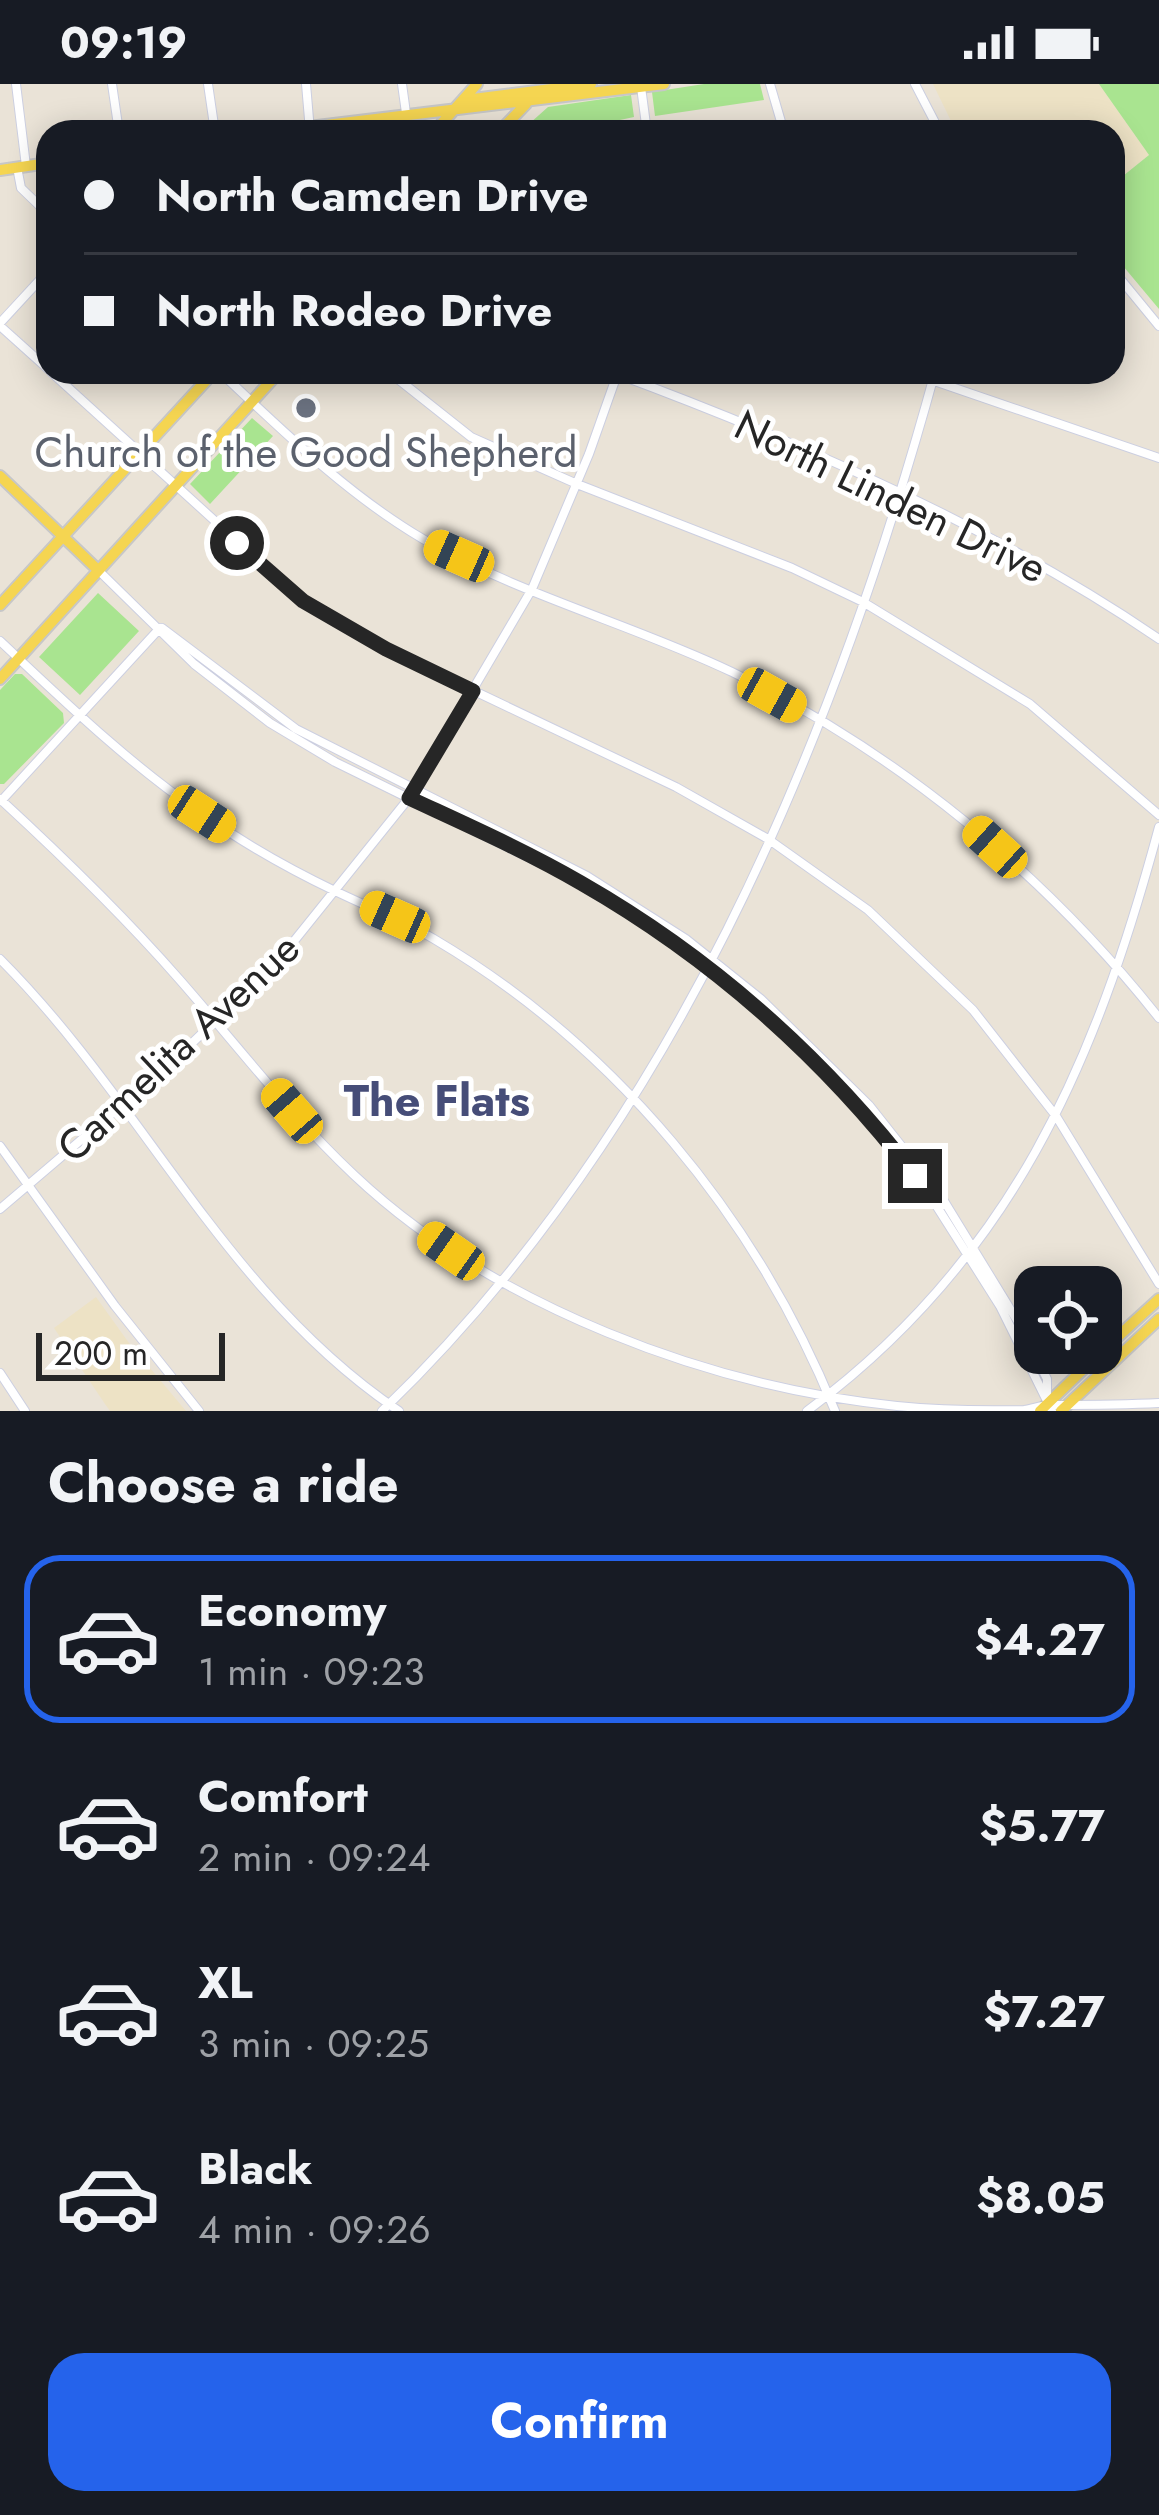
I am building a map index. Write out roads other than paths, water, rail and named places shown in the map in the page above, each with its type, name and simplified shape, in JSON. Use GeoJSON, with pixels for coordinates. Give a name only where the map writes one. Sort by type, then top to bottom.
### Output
{"type":"FeatureCollection","features":[{"type":"Feature","properties":{"kind":"main road"},"geometry":{"type":"LineString","coordinates":[[445,120],[477,84]]}},
{"type":"Feature","properties":{"kind":"main road"},"geometry":{"type":"LineString","coordinates":[[457,107],[503,89],[588,84]]}},
{"type":"Feature","properties":{"kind":"main road"},"geometry":{"type":"LineString","coordinates":[[364,120],[664,84]]}},
{"type":"Feature","properties":{"kind":"main road"},"geometry":{"type":"LineString","coordinates":[[510,120],[542,87]]}},
{"type":"Feature","properties":{"kind":"main road"},"geometry":{"type":"LineString","coordinates":[[0,170],[36,165]]}},
{"type":"Feature","properties":{"kind":"main road"},"geometry":{"type":"LineString","coordinates":[[0,605],[206,384]]}},
{"type":"Feature","properties":{"kind":"main road"},"geometry":{"type":"LineString","coordinates":[[0,679],[268,384]]}},
{"type":"Feature","properties":{"kind":"main road"},"geometry":{"type":"LineString","coordinates":[[0,476],[98,570]]}},
{"type":"Feature","properties":{"kind":"main road"},"geometry":{"type":"LineString","coordinates":[[0,486],[63,538]]}},
{"type":"Feature","properties":{"kind":"main road"},"geometry":{"type":"LineString","coordinates":[[1122,1333],[1159,1299]]}},
{"type":"Feature","properties":{"kind":"main road"},"geometry":{"type":"LineString","coordinates":[[1053,1409],[1159,1315]]}},
{"type":"Feature","properties":{"kind":"main road"},"geometry":{"type":"LineString","coordinates":[[1053,1409],[1083,1374]]}},
{"type":"Feature","properties":{"kind":"street"},"geometry":{"type":"LineString","coordinates":[[16,84],[21,188],[36,202]]}},
{"type":"Feature","properties":{"kind":"street"},"geometry":{"type":"LineString","coordinates":[[112,84],[117,120]]}},
{"type":"Feature","properties":{"kind":"street"},"geometry":{"type":"LineString","coordinates":[[208,84],[213,120]]}},
{"type":"Feature","properties":{"kind":"street"},"geometry":{"type":"LineString","coordinates":[[306,84],[309,120]]}},
{"type":"Feature","properties":{"kind":"street"},"geometry":{"type":"LineString","coordinates":[[402,84],[406,113]]}},
{"type":"Feature","properties":{"kind":"street"},"geometry":{"type":"LineString","coordinates":[[770,84],[780,120]]}},
{"type":"Feature","properties":{"kind":"street"},"geometry":{"type":"LineString","coordinates":[[915,84],[934,120]]}},
{"type":"Feature","properties":{"kind":"street"},"geometry":{"type":"LineString","coordinates":[[641,87],[645,120]]}},
{"type":"Feature","properties":{"kind":"street"},"geometry":{"type":"LineString","coordinates":[[36,284],[0,325],[36,358]]}},
{"type":"Feature","properties":{"kind":"street"},"geometry":{"type":"LineString","coordinates":[[1125,285],[1159,326]]}},
{"type":"Feature","properties":{"kind":"street"},"geometry":{"type":"LineString","coordinates":[[64,384],[303,601],[386,649],[676,787],[768,839],[868,910],[973,1010],[1056,1115],[1159,1284]]}},
{"type":"Feature","properties":{"kind":"street"},"geometry":{"type":"LineString","coordinates":[[231,384],[371,505],[426,541],[732,672],[894,768],[970,824],[1047,893],[1118,966],[1159,1018]]}},
{"type":"Feature","properties":{"kind":"street"},"geometry":{"type":"LineString","coordinates":[[404,384],[472,437],[863,602],[1030,704],[1159,815]]}},
{"type":"Feature","properties":{"kind":"street","name":"Carmelita Avenue"},"geometry":{"type":"LineString","coordinates":[[0,1209],[216,1024],[278,961],[412,794],[532,589],[578,484],[612,384]]}},
{"type":"Feature","properties":{"kind":"street","name":"North Linden Drive"},"geometry":{"type":"LineString","coordinates":[[644,384],[898,494],[1039,565],[1159,639]]}},
{"type":"Feature","properties":{"kind":"street"},"geometry":{"type":"LineString","coordinates":[[386,1407],[501,1281],[569,1193],[632,1096],[708,962],[819,720],[863,602],[931,384]]}},
{"type":"Feature","properties":{"kind":"street"},"geometry":{"type":"LineString","coordinates":[[953,384],[1159,458]]}},
{"type":"Feature","properties":{"kind":"street"},"geometry":{"type":"LineString","coordinates":[[98,570],[160,628],[296,729],[412,794],[587,876],[807,1040],[869,1105],[972,1251],[1047,1379],[1053,1409]]}},
{"type":"Feature","properties":{"kind":"street"},"geometry":{"type":"LineString","coordinates":[[160,628],[0,800],[115,910],[314,1136],[426,1234],[556,1309],[643,1344],[829,1395],[959,1410],[1159,1402]]}},
{"type":"Feature","properties":{"kind":"street"},"geometry":{"type":"LineString","coordinates":[[0,641],[134,764],[202,814],[335,891],[395,917],[470,962],[554,1024],[666,1133],[738,1228],[770,1277],[835,1411]]}},
{"type":"Feature","properties":{"kind":"street"},"geometry":{"type":"LineString","coordinates":[[807,1411],[914,1320],[972,1251],[1018,1184],[1056,1115],[1118,966],[1159,827]]}},
{"type":"Feature","properties":{"kind":"street"},"geometry":{"type":"LineString","coordinates":[[0,959],[52,1017],[231,1255],[275,1305],[386,1407],[400,1411]]}},
{"type":"Feature","properties":{"kind":"street"},"geometry":{"type":"LineString","coordinates":[[0,1146],[127,1322],[200,1411]]}},
{"type":"Feature","properties":{"kind":"street"},"geometry":{"type":"LineString","coordinates":[[0,1373],[25,1411]]}},
{"type":"Feature","properties":{"kind":"place","name":"Church of the Good Shepherd"},"geometry":{"type":"Point","coordinates":[306,408]}},
{"type":"Feature","properties":{"kind":"district","name":"The Flats"},"geometry":{"type":"Point","coordinates":[437,1100]}}]}
